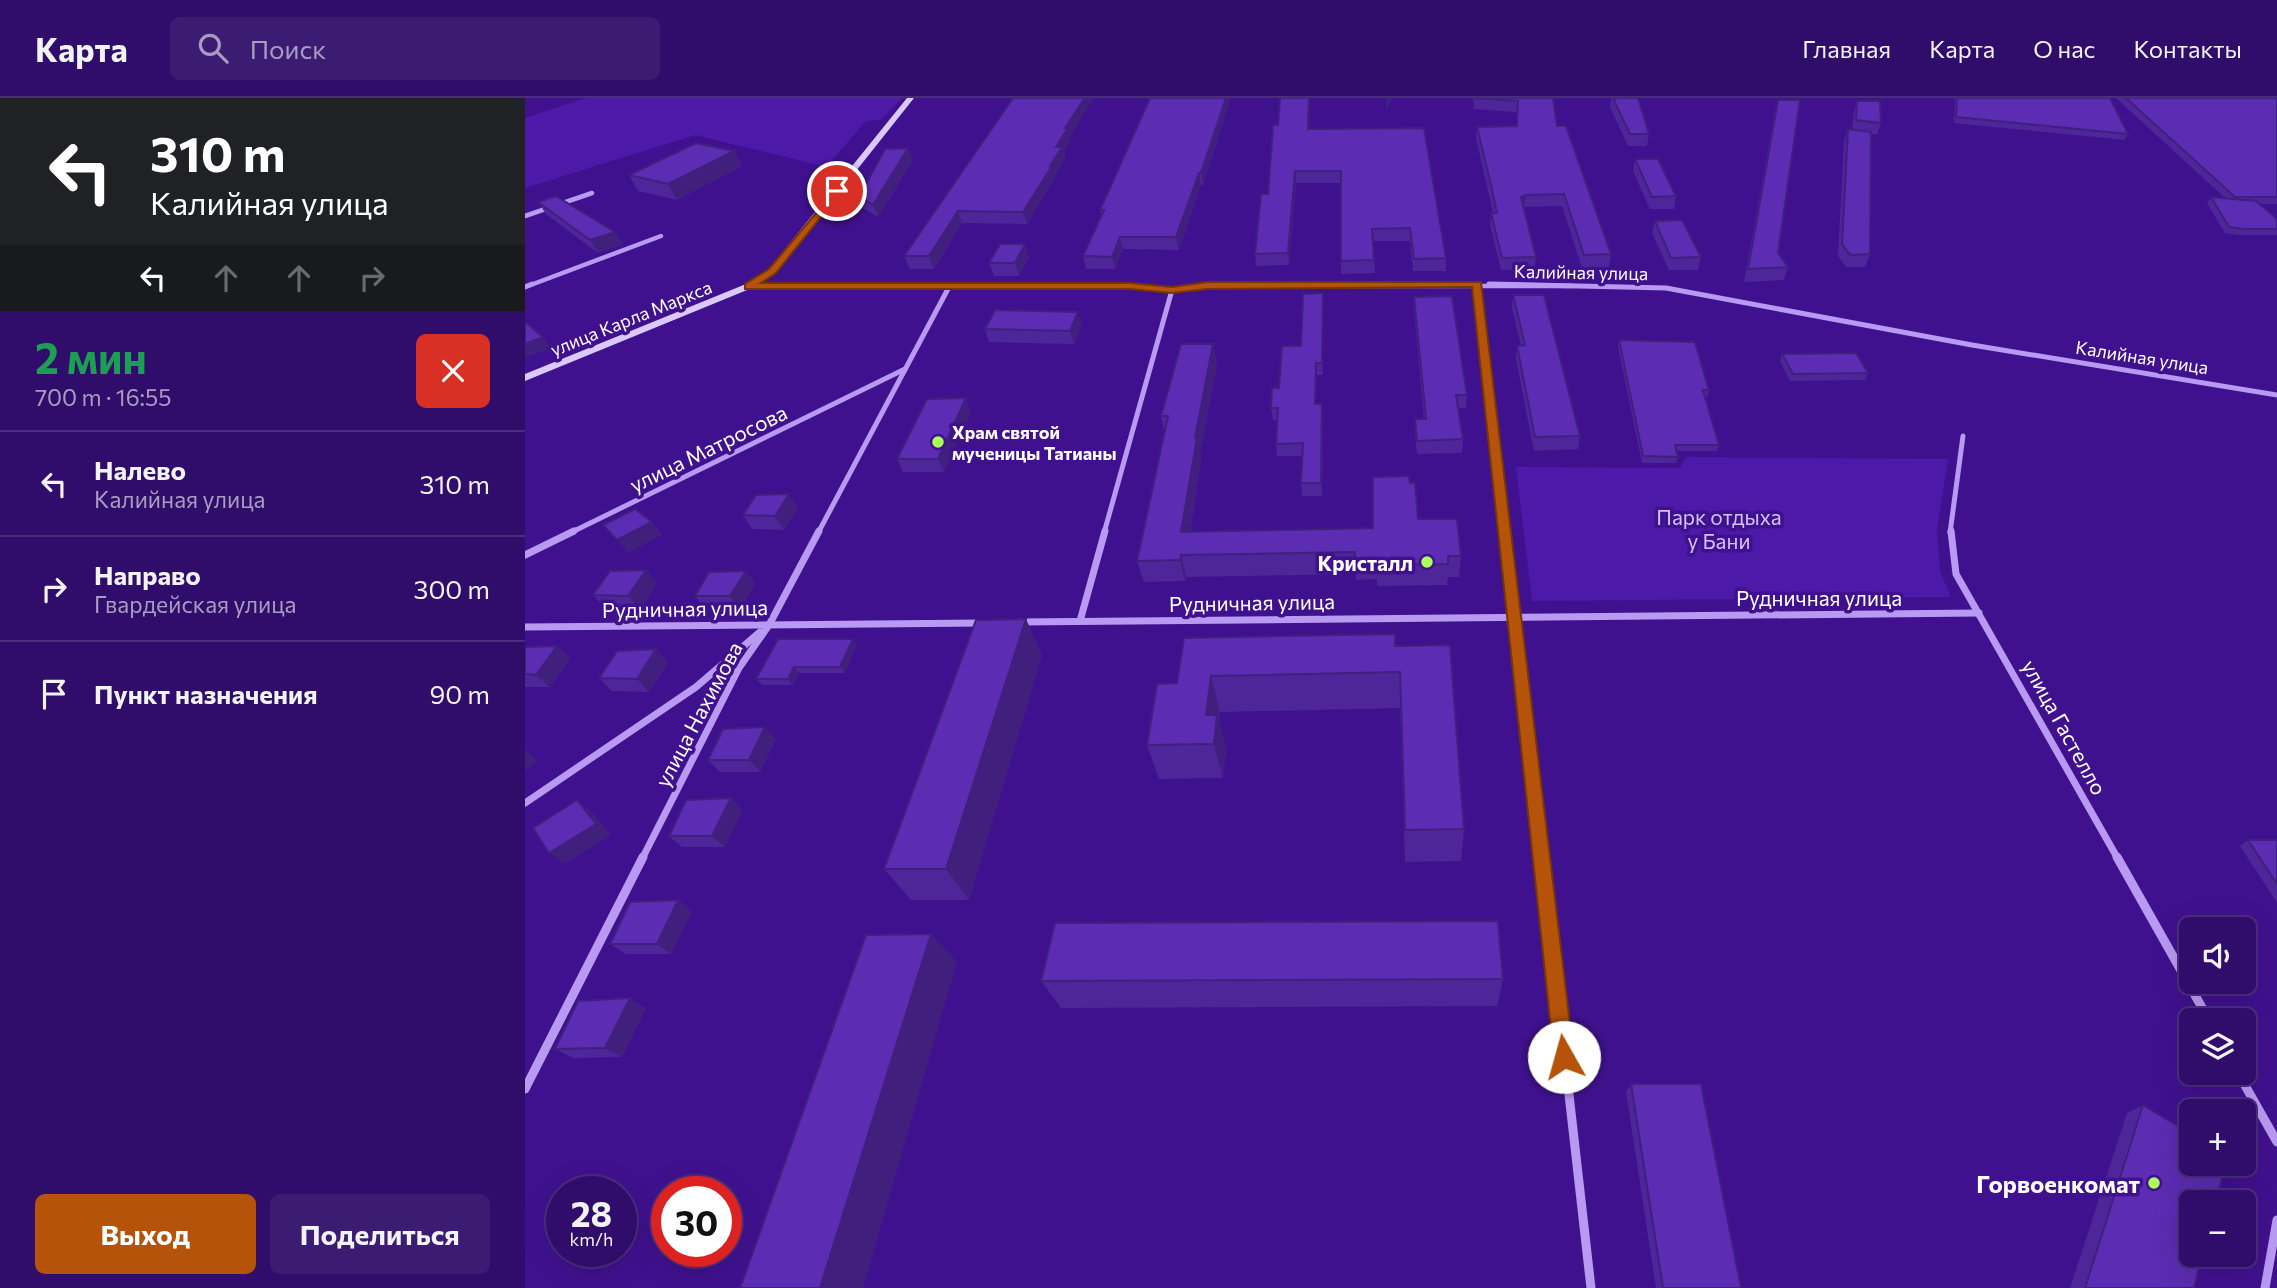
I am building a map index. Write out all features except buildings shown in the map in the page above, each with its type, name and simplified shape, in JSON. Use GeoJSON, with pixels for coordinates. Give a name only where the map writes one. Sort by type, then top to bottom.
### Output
{"type":"FeatureCollection","features":[{"type":"Feature","properties":{"kind":"main road","name":"улица Карла Маркса"},"geometry":{"type":"LineString","coordinates":[[525,378],[749,286],[772,271],[911,98]]}},
{"type":"Feature","properties":{"kind":"street"},"geometry":{"type":"LineString","coordinates":[[525,216],[592,193]]}},
{"type":"Feature","properties":{"kind":"street"},"geometry":{"type":"LineString","coordinates":[[525,286],[661,236]]}},
{"type":"Feature","properties":{"kind":"street","name":"Калийная улица"},"geometry":{"type":"LineString","coordinates":[[749,286],[1130,286],[1172,290],[1207,286],[1477,284],[1666,288],[1972,345],[2277,395]]}},
{"type":"Feature","properties":{"kind":"street"},"geometry":{"type":"LineString","coordinates":[[1477,284],[1591,1288]]}},
{"type":"Feature","properties":{"kind":"street","name":"улица Нахимова"},"geometry":{"type":"LineString","coordinates":[[525,1088],[739,668],[769,625],[949,287]]}},
{"type":"Feature","properties":{"kind":"street"},"geometry":{"type":"LineString","coordinates":[[1080,621],[1172,290]]}},
{"type":"Feature","properties":{"kind":"street","name":"улица Матросова"},"geometry":{"type":"LineString","coordinates":[[525,555],[906,368]]}},
{"type":"Feature","properties":{"kind":"street","name":"улица Гастелло"},"geometry":{"type":"LineString","coordinates":[[1963,436],[1950,536],[1956,574],[2202,1008]]}},
{"type":"Feature","properties":{"kind":"street","name":"Рудничная улица"},"geometry":{"type":"LineString","coordinates":[[1011,622],[1979,613]]}},
{"type":"Feature","properties":{"kind":"street","name":"Рудничная улица"},"geometry":{"type":"LineString","coordinates":[[525,627],[998,622]]}},
{"type":"Feature","properties":{"kind":"street"},"geometry":{"type":"LineString","coordinates":[[525,803],[696,687],[769,625]]}},
{"type":"Feature","properties":{"kind":"street"},"geometry":{"type":"LineString","coordinates":[[2245,1085],[2277,1142]]}},
{"type":"Feature","properties":{"kind":"street"},"geometry":{"type":"LineString","coordinates":[[2265,1288],[2277,1220]]}},
{"type":"Feature","properties":{"kind":"green space"},"geometry":{"type":"Polygon","coordinates":[[[585,98],[902,98],[881,120],[866,121],[826,167],[695,135],[525,188],[525,118],[585,98]]]}},
{"type":"Feature","properties":{"kind":"green space","name":"Парк отдыха у Бани"},"geometry":{"type":"Polygon","coordinates":[[[1686,457],[1948,459],[1937,530],[1940,571],[1951,597],[1532,601],[1516,467],[1680,468],[1686,457]]]}},
{"type":"Feature","properties":{"kind":"place","name":"Храм святой мученицы Татианы"},"geometry":{"type":"Point","coordinates":[938,442]}},
{"type":"Feature","properties":{"kind":"place","name":"Кристалл"},"geometry":{"type":"Point","coordinates":[1427,562]}},
{"type":"Feature","properties":{"kind":"place","name":"Горвоенкомат"},"geometry":{"type":"Point","coordinates":[2154,1183]}},
{"type":"Feature","properties":{"kind":"route"},"geometry":{"type":"LineString","coordinates":[[837,191],[772,271],[749,286],[1130,286],[1172,290],[1207,286],[1302,284],[1477,284],[1564,1057]]}}]}
